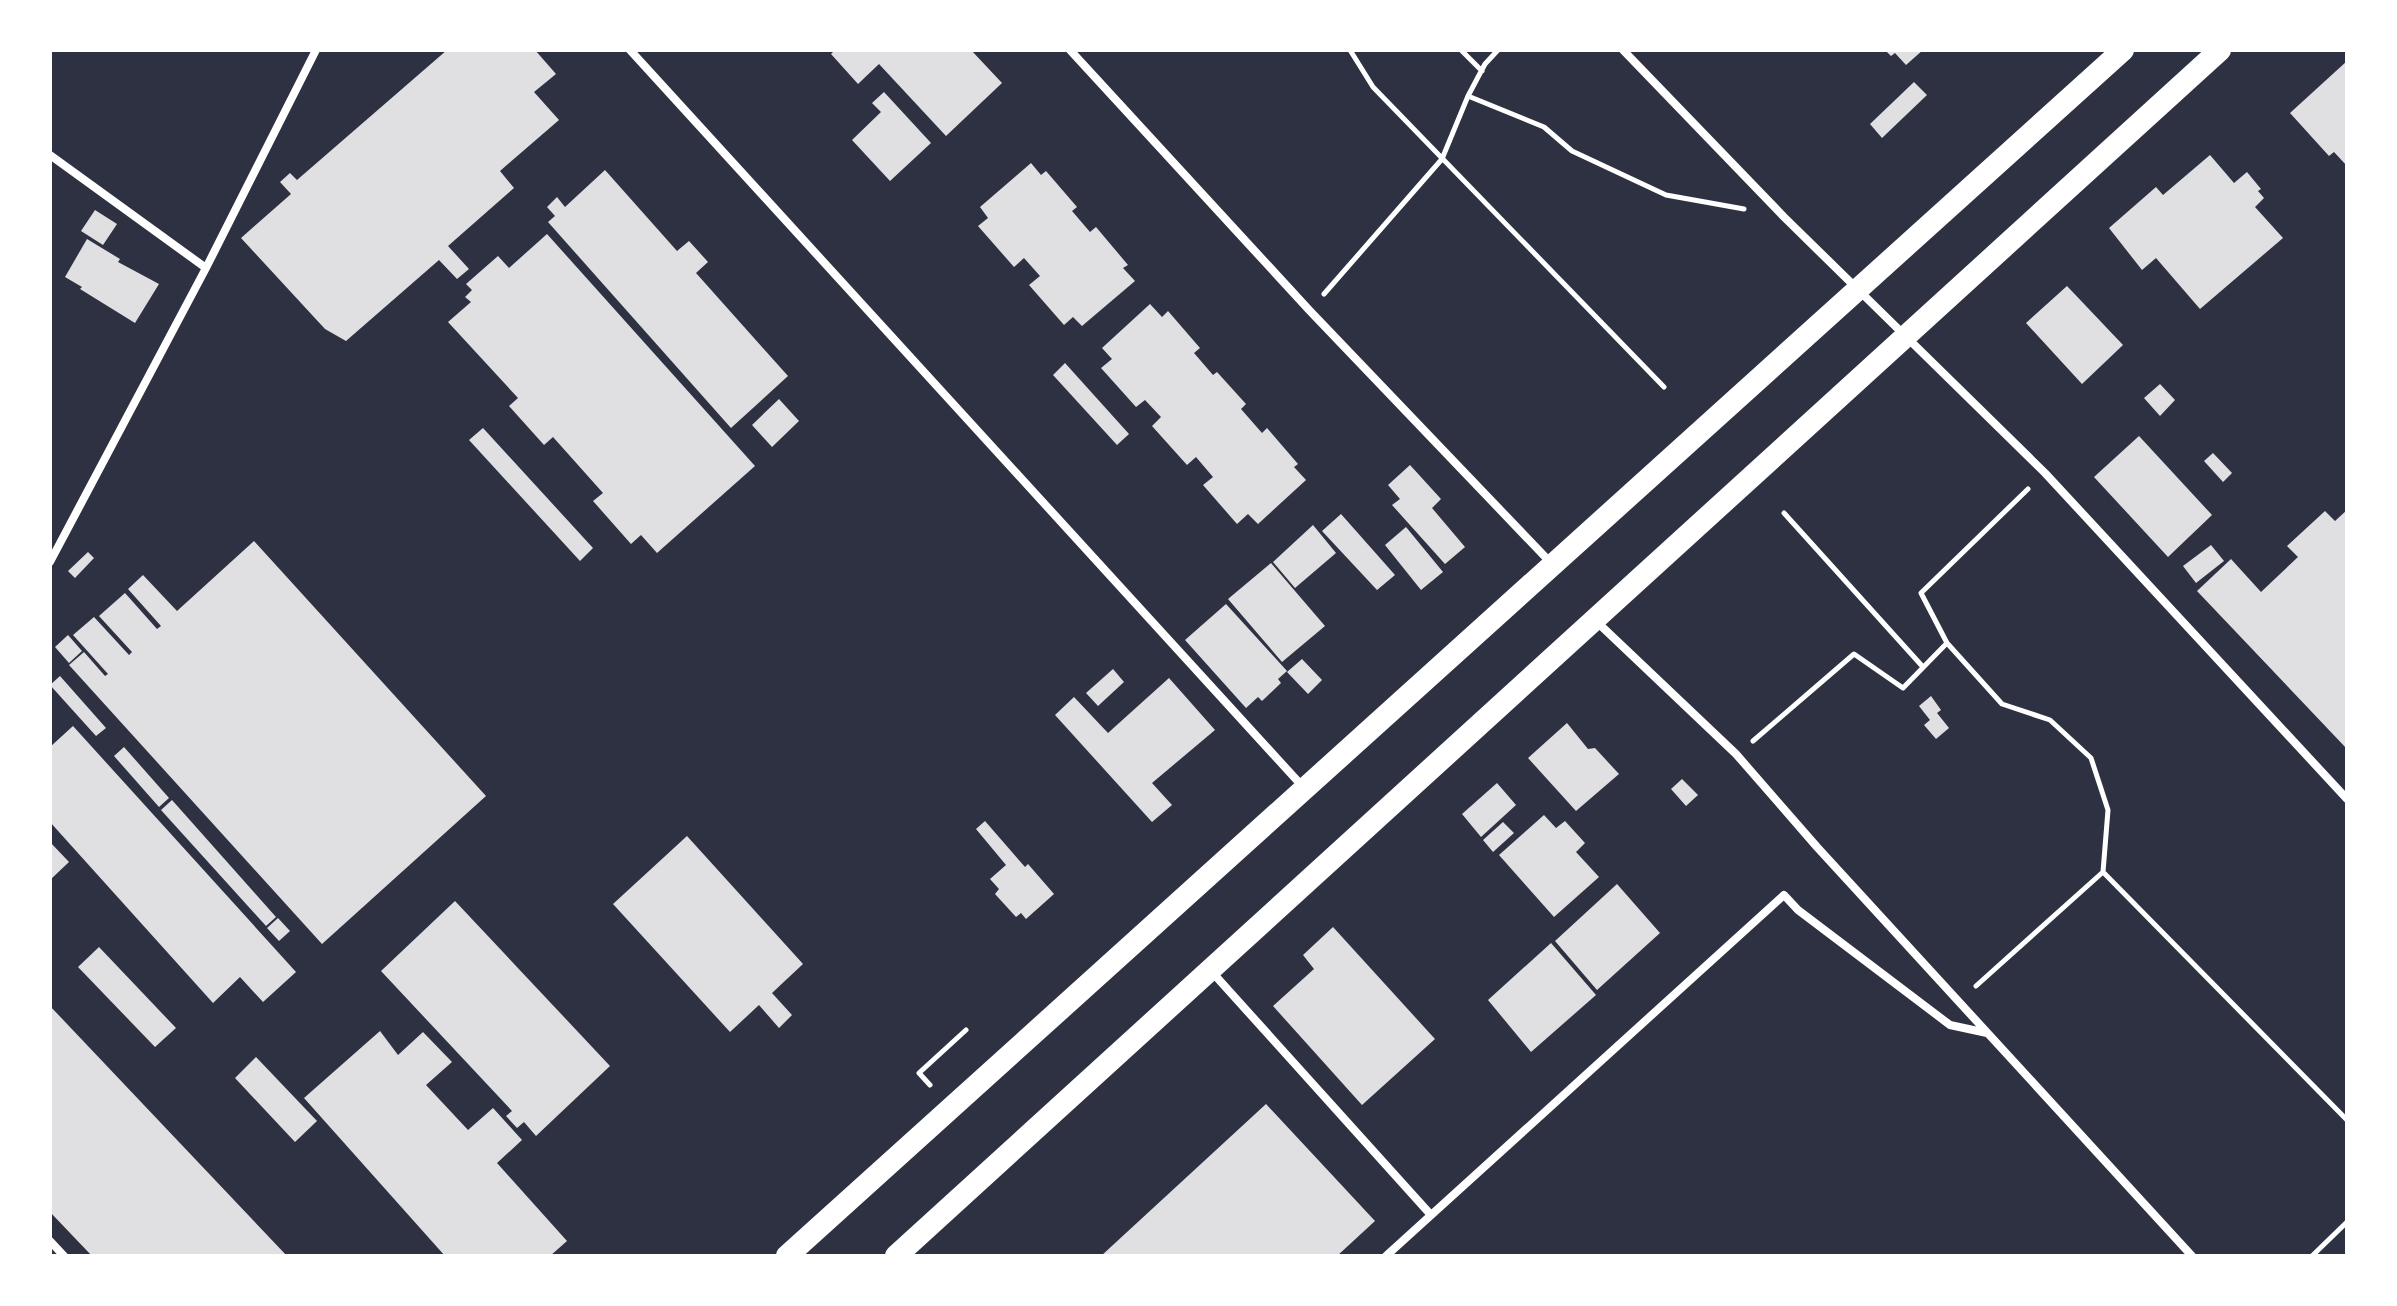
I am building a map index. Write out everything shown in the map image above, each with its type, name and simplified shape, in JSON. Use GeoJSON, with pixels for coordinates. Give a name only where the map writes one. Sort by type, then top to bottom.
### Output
{"type":"FeatureCollection","features":[{"type":"Feature","properties":{"kind":"highway"},"geometry":{"type":"LineString","coordinates":[[787,1256],[2123,50]]}},
{"type":"Feature","properties":{"kind":"highway"},"geometry":{"type":"LineString","coordinates":[[896,1256],[2220,50]]}},
{"type":"Feature","properties":{"kind":"street"},"geometry":{"type":"LineString","coordinates":[[50,562],[206,268],[316,50]]}},
{"type":"Feature","properties":{"kind":"street"},"geometry":{"type":"LineString","coordinates":[[630,50],[1306,790]]}},
{"type":"Feature","properties":{"kind":"street"},"geometry":{"type":"LineString","coordinates":[[1070,50],[1310,311],[1553,565]]}},
{"type":"Feature","properties":{"kind":"street"},"geometry":{"type":"LineString","coordinates":[[1623,50],[1784,217],[2045,473],[2347,799]]}},
{"type":"Feature","properties":{"kind":"street"},"geometry":{"type":"LineString","coordinates":[[50,155],[206,268]]}},
{"type":"Feature","properties":{"kind":"street"},"geometry":{"type":"LineString","coordinates":[[1594,618],[1619,646],[1736,754],[1817,847],[2192,1256]]}},
{"type":"Feature","properties":{"kind":"street"},"geometry":{"type":"LineString","coordinates":[[1386,1256],[1784,895],[1798,910],[1950,1025],[1987,1033]]}},
{"type":"Feature","properties":{"kind":"street"},"geometry":{"type":"LineString","coordinates":[[1209,970],[1431,1215]]}},
{"type":"Feature","properties":{"kind":"street"},"geometry":{"type":"LineString","coordinates":[[50,1241],[64,1256]]}},
{"type":"Feature","properties":{"kind":"path"},"geometry":{"type":"LineString","coordinates":[[1350,50],[1373,87],[1664,387]]}},
{"type":"Feature","properties":{"kind":"path"},"geometry":{"type":"LineString","coordinates":[[1461,50],[1482,71]]}},
{"type":"Feature","properties":{"kind":"path"},"geometry":{"type":"LineString","coordinates":[[1310,311],[1442,159],[1468,96],[1498,50]]}},
{"type":"Feature","properties":{"kind":"path"},"geometry":{"type":"LineString","coordinates":[[1468,96],[1544,127],[1572,151],[1666,195],[1784,217]]}},
{"type":"Feature","properties":{"kind":"path"},"geometry":{"type":"LineString","coordinates":[[1959,1002],[2103,872],[2108,810],[2091,758],[2050,720],[2002,704],[1947,643],[1921,593],[2045,473]]}},
{"type":"Feature","properties":{"kind":"path"},"geometry":{"type":"LineString","coordinates":[[1784,513],[1923,667]]}},
{"type":"Feature","properties":{"kind":"path"},"geometry":{"type":"LineString","coordinates":[[1736,754],[1854,654],[1903,688],[1947,643]]}},
{"type":"Feature","properties":{"kind":"path"},"geometry":{"type":"LineString","coordinates":[[2103,872],[2347,1120]]}},
{"type":"Feature","properties":{"kind":"path"},"geometry":{"type":"LineString","coordinates":[[919,1073],[966,1030]]}},
{"type":"Feature","properties":{"kind":"path"},"geometry":{"type":"LineString","coordinates":[[2312,1256],[2347,1222]]}},
{"type":"Feature","properties":{"kind":"building"},"geometry":{"type":"Polygon","coordinates":[[[447,50],[535,50],[556,74],[534,92],[559,120],[500,171],[514,188],[448,246],[469,269],[457,279],[439,260],[346,341],[325,329],[241,238],[291,194],[280,182],[290,173],[297,180],[447,50]]]}},
{"type":"Feature","properties":{"kind":"building"},"geometry":{"type":"Polygon","coordinates":[[[835,50],[971,50],[1002,83],[946,136],[879,64],[858,84],[831,54],[835,50]]]}},
{"type":"Feature","properties":{"kind":"building"},"geometry":{"type":"Polygon","coordinates":[[[1885,50],[1923,50],[1906,65],[1895,53],[1891,56],[1885,50]]]}},
{"type":"Feature","properties":{"kind":"building"},"geometry":{"type":"Polygon","coordinates":[[[2347,61],[2347,166],[2334,152],[2329,156],[2290,113],[2347,61]]]}},
{"type":"Feature","properties":{"kind":"building"},"geometry":{"type":"Polygon","coordinates":[[[1914,82],[1927,95],[1882,138],[1870,124],[1914,82]]]}},
{"type":"Feature","properties":{"kind":"building"},"geometry":{"type":"Polygon","coordinates":[[[884,92],[931,143],[890,181],[852,140],[881,112],[872,103],[884,92]]]}},
{"type":"Feature","properties":{"kind":"building"},"geometry":{"type":"Polygon","coordinates":[[[2210,155],[2234,183],[2247,172],[2261,189],[2258,191],[2264,198],[2255,207],[2283,238],[2200,309],[2156,258],[2142,270],[2109,228],[2156,187],[2163,195],[2210,155]]]}},
{"type":"Feature","properties":{"kind":"building"},"geometry":{"type":"Polygon","coordinates":[[[1031,163],[1041,175],[1046,171],[1077,207],[1072,211],[1090,232],[1096,227],[1128,265],[1123,268],[1135,281],[1082,326],[1073,317],[1064,325],[1029,285],[1040,276],[1024,258],[1014,267],[978,226],[988,218],[980,207],[1031,163]]]}},
{"type":"Feature","properties":{"kind":"building"},"geometry":{"type":"Polygon","coordinates":[[[605,170],[677,251],[689,241],[708,262],[696,273],[788,376],[731,428],[548,222],[555,216],[547,207],[557,197],[565,207],[605,170]]]}},
{"type":"Feature","properties":{"kind":"building"},"geometry":{"type":"Polygon","coordinates":[[[95,210],[117,224],[103,245],[81,231],[95,210]]]}},
{"type":"Feature","properties":{"kind":"building"},"geometry":{"type":"Polygon","coordinates":[[[547,234],[755,466],[657,553],[641,535],[631,544],[593,501],[603,493],[553,437],[544,445],[509,406],[518,398],[448,322],[471,302],[465,297],[472,290],[466,284],[498,256],[509,268],[547,234]]]}},
{"type":"Feature","properties":{"kind":"building"},"geometry":{"type":"Polygon","coordinates":[[[87,239],[120,259],[118,262],[159,284],[135,323],[65,277],[87,239]]]}},
{"type":"Feature","properties":{"kind":"building"},"geometry":{"type":"Polygon","coordinates":[[[2067,286],[2123,345],[2082,384],[2026,323],[2067,286]]]}},
{"type":"Feature","properties":{"kind":"building"},"geometry":{"type":"Polygon","coordinates":[[[1150,304],[1162,317],[1168,311],[1200,348],[1194,353],[1213,375],[1217,372],[1246,404],[1241,409],[1262,433],[1267,428],[1298,464],[1294,467],[1306,480],[1258,524],[1248,514],[1237,524],[1203,485],[1213,477],[1196,457],[1187,465],[1152,426],[1161,417],[1145,400],[1136,407],[1101,368],[1112,359],[1102,348],[1150,304]]]}},
{"type":"Feature","properties":{"kind":"building"},"geometry":{"type":"Polygon","coordinates":[[[1065,363],[1129,434],[1117,445],[1053,375],[1065,363]]]}},
{"type":"Feature","properties":{"kind":"building"},"geometry":{"type":"Polygon","coordinates":[[[2160,384],[2175,400],[2160,416],[2144,398],[2160,384]]]}},
{"type":"Feature","properties":{"kind":"building"},"geometry":{"type":"Polygon","coordinates":[[[779,399],[799,421],[772,447],[752,425],[779,399]]]}},
{"type":"Feature","properties":{"kind":"building"},"geometry":{"type":"Polygon","coordinates":[[[483,428],[593,548],[580,561],[469,440],[483,428]]]}},
{"type":"Feature","properties":{"kind":"building"},"geometry":{"type":"Polygon","coordinates":[[[2139,436],[2212,515],[2168,557],[2094,477],[2139,436]]]}},
{"type":"Feature","properties":{"kind":"building"},"geometry":{"type":"Polygon","coordinates":[[[2213,453],[2232,473],[2223,482],[2204,461],[2213,453]]]}},
{"type":"Feature","properties":{"kind":"building"},"geometry":{"type":"Polygon","coordinates":[[[1410,465],[1441,499],[1432,508],[1465,547],[1445,564],[1392,505],[1400,499],[1388,485],[1410,465]]]}},
{"type":"Feature","properties":{"kind":"building"},"geometry":{"type":"Polygon","coordinates":[[[2347,510],[2347,749],[2197,591],[2231,559],[2261,592],[2298,557],[2287,546],[2325,511],[2335,521],[2347,510]]]}},
{"type":"Feature","properties":{"kind":"building"},"geometry":{"type":"Polygon","coordinates":[[[1341,514],[1395,575],[1377,590],[1322,531],[1341,514]]]}},
{"type":"Feature","properties":{"kind":"building"},"geometry":{"type":"Polygon","coordinates":[[[1313,525],[1336,553],[1295,588],[1273,562],[1313,525]]]}},
{"type":"Feature","properties":{"kind":"building"},"geometry":{"type":"Polygon","coordinates":[[[1406,527],[1443,572],[1421,590],[1385,545],[1406,527]]]}},
{"type":"Feature","properties":{"kind":"building"},"geometry":{"type":"Polygon","coordinates":[[[254,541],[486,796],[322,944],[69,665],[84,652],[105,676],[108,674],[73,635],[94,617],[129,655],[132,652],[99,616],[125,593],[157,629],[161,626],[128,589],[143,575],[177,611],[254,541]]]}},
{"type":"Feature","properties":{"kind":"building"},"geometry":{"type":"Polygon","coordinates":[[[2211,545],[2224,561],[2196,583],[2183,566],[2211,545]]]}},
{"type":"Feature","properties":{"kind":"building"},"geometry":{"type":"Polygon","coordinates":[[[88,552],[94,558],[75,578],[68,571],[88,552]]]}},
{"type":"Feature","properties":{"kind":"building"},"geometry":{"type":"Polygon","coordinates":[[[1271,563],[1325,626],[1282,662],[1228,599],[1271,563]]]}},
{"type":"Feature","properties":{"kind":"building"},"geometry":{"type":"Polygon","coordinates":[[[1226,604],[1287,671],[1278,679],[1281,683],[1262,701],[1258,697],[1246,708],[1185,640],[1226,604]]]}},
{"type":"Feature","properties":{"kind":"building"},"geometry":{"type":"Polygon","coordinates":[[[68,635],[82,651],[69,663],[55,647],[68,635]]]}},
{"type":"Feature","properties":{"kind":"building"},"geometry":{"type":"Polygon","coordinates":[[[1302,659],[1322,680],[1308,694],[1287,672],[1302,659]]]}},
{"type":"Feature","properties":{"kind":"building"},"geometry":{"type":"Polygon","coordinates":[[[1113,669],[1124,682],[1098,706],[1086,693],[1113,669]]]}},
{"type":"Feature","properties":{"kind":"building"},"geometry":{"type":"Polygon","coordinates":[[[60,676],[106,728],[96,736],[50,685],[60,676]]]}},
{"type":"Feature","properties":{"kind":"building"},"geometry":{"type":"Polygon","coordinates":[[[1169,678],[1215,730],[1152,783],[1172,805],[1152,822],[1055,715],[1074,697],[1108,733],[1169,678]]]}},
{"type":"Feature","properties":{"kind":"building"},"geometry":{"type":"Polygon","coordinates":[[[1931,696],[1941,710],[1937,713],[1949,728],[1936,739],[1924,725],[1930,720],[1919,706],[1931,696]]]}},
{"type":"Feature","properties":{"kind":"building"},"geometry":{"type":"Polygon","coordinates":[[[1567,723],[1588,749],[1595,748],[1619,774],[1576,811],[1528,758],[1567,723]]]}},
{"type":"Feature","properties":{"kind":"building"},"geometry":{"type":"Polygon","coordinates":[[[73,726],[296,972],[263,1002],[240,977],[213,1003],[50,822],[50,747],[73,726]]]}},
{"type":"Feature","properties":{"kind":"building"},"geometry":{"type":"Polygon","coordinates":[[[124,747],[169,798],[159,807],[114,756],[124,747]]]}},
{"type":"Feature","properties":{"kind":"building"},"geometry":{"type":"Polygon","coordinates":[[[1682,779],[1698,795],[1686,806],[1671,789],[1682,779]]]}},
{"type":"Feature","properties":{"kind":"building"},"geometry":{"type":"Polygon","coordinates":[[[1497,783],[1516,805],[1481,837],[1462,814],[1497,783]]]}},
{"type":"Feature","properties":{"kind":"building"},"geometry":{"type":"Polygon","coordinates":[[[172,800],[276,917],[266,926],[161,810],[172,800]]]}},
{"type":"Feature","properties":{"kind":"building"},"geometry":{"type":"Polygon","coordinates":[[[1544,815],[1556,828],[1565,821],[1585,843],[1576,852],[1599,877],[1554,917],[1499,855],[1544,815]]]}},
{"type":"Feature","properties":{"kind":"building"},"geometry":{"type":"Polygon","coordinates":[[[985,821],[1025,867],[1028,864],[1054,894],[1026,919],[1021,913],[1016,917],[995,894],[999,889],[990,879],[1006,865],[976,829],[985,821]]]}},
{"type":"Feature","properties":{"kind":"building"},"geometry":{"type":"Polygon","coordinates":[[[1503,822],[1514,833],[1493,852],[1483,840],[1503,822]]]}},
{"type":"Feature","properties":{"kind":"building"},"geometry":{"type":"Polygon","coordinates":[[[687,836],[803,964],[772,993],[792,1015],[779,1028],[759,1005],[730,1032],[613,904],[687,836]]]}},
{"type":"Feature","properties":{"kind":"building"},"geometry":{"type":"Polygon","coordinates":[[[50,842],[69,862],[50,880],[50,842]]]}},
{"type":"Feature","properties":{"kind":"building"},"geometry":{"type":"Polygon","coordinates":[[[1617,884],[1660,933],[1597,990],[1555,941],[1617,884]]]}},
{"type":"Feature","properties":{"kind":"building"},"geometry":{"type":"Polygon","coordinates":[[[455,901],[610,1066],[536,1136],[524,1122],[517,1128],[506,1116],[512,1111],[381,971],[455,901]]]}},
{"type":"Feature","properties":{"kind":"building"},"geometry":{"type":"Polygon","coordinates":[[[278,918],[290,931],[279,941],[267,928],[278,918]]]}},
{"type":"Feature","properties":{"kind":"building"},"geometry":{"type":"Polygon","coordinates":[[[1333,927],[1435,1039],[1362,1105],[1273,1006],[1314,969],[1303,955],[1333,927]]]}},
{"type":"Feature","properties":{"kind":"building"},"geometry":{"type":"Polygon","coordinates":[[[1551,943],[1596,995],[1531,1052],[1488,1000],[1551,943]]]}},
{"type":"Feature","properties":{"kind":"building"},"geometry":{"type":"Polygon","coordinates":[[[99,947],[176,1028],[155,1047],[78,967],[99,947]]]}},
{"type":"Feature","properties":{"kind":"building"},"geometry":{"type":"Polygon","coordinates":[[[50,1006],[287,1256],[92,1256],[50,1212],[50,1006]]]}},
{"type":"Feature","properties":{"kind":"building"},"geometry":{"type":"Polygon","coordinates":[[[380,1031],[398,1055],[423,1032],[452,1062],[426,1085],[468,1130],[493,1108],[522,1140],[497,1163],[567,1241],[550,1256],[445,1256],[304,1098],[380,1031]]]}},
{"type":"Feature","properties":{"kind":"building"},"geometry":{"type":"Polygon","coordinates":[[[256,1057],[317,1121],[295,1142],[235,1078],[256,1057]]]}},
{"type":"Feature","properties":{"kind":"building"},"geometry":{"type":"Polygon","coordinates":[[[1266,1104],[1375,1221],[1337,1256],[1101,1256],[1266,1104]]]}}]}
